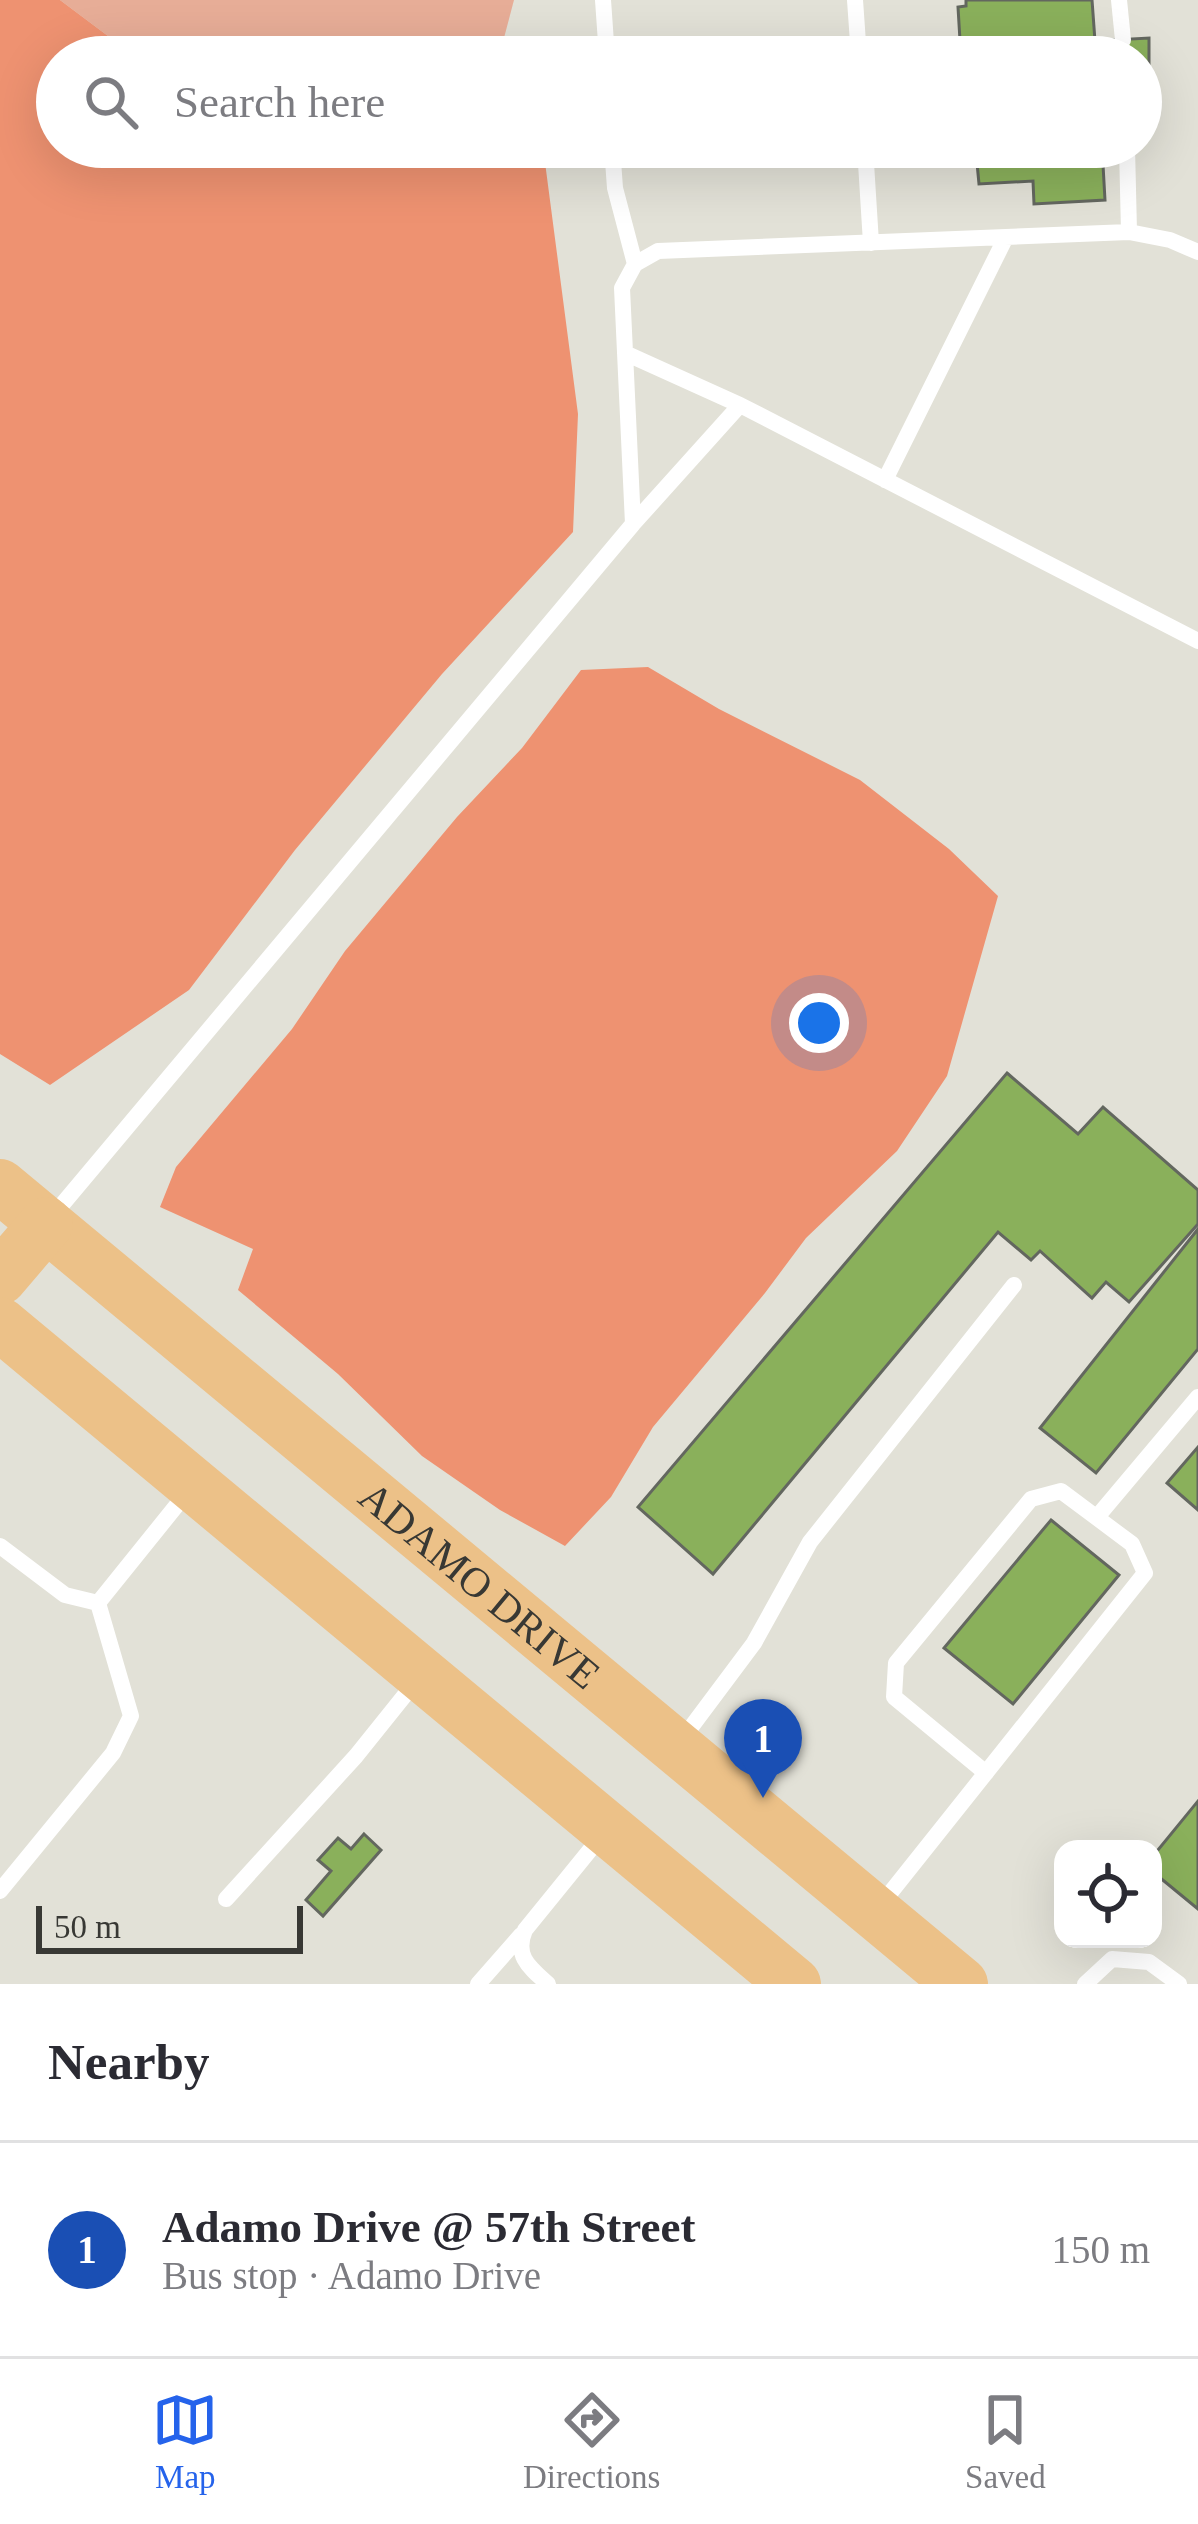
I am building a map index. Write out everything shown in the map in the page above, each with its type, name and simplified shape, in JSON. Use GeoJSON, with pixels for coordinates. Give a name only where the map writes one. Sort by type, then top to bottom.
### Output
{"type":"FeatureCollection","features":[{"type":"Feature","properties":{"kind":"main road","name":"ADAMO DRIVE"},"geometry":{"type":"LineString","coordinates":[[0,1186],[961,1984]]}},
{"type":"Feature","properties":{"kind":"main road"},"geometry":{"type":"LineString","coordinates":[[0,1278],[46,1224]]}},
{"type":"Feature","properties":{"kind":"main road"},"geometry":{"type":"LineString","coordinates":[[0,1324],[607,1829],[771,1972]]}},
{"type":"Feature","properties":{"kind":"lane"},"geometry":{"type":"LineString","coordinates":[[603,0],[606,36]]}},
{"type":"Feature","properties":{"kind":"lane"},"geometry":{"type":"LineString","coordinates":[[855,0],[858,36]]}},
{"type":"Feature","properties":{"kind":"lane"},"geometry":{"type":"LineString","coordinates":[[1119,0],[1123,36]]}},
{"type":"Feature","properties":{"kind":"lane"},"geometry":{"type":"LineString","coordinates":[[614,168],[635,264]]}},
{"type":"Feature","properties":{"kind":"lane"},"geometry":{"type":"LineString","coordinates":[[866,168],[871,242]]}},
{"type":"Feature","properties":{"kind":"lane"},"geometry":{"type":"LineString","coordinates":[[1127,168],[1129,232]]}},
{"type":"Feature","properties":{"kind":"lane"},"geometry":{"type":"LineString","coordinates":[[632,524],[622,288],[635,264],[658,251],[1129,232],[1170,240],[1198,252]]}},
{"type":"Feature","properties":{"kind":"lane"},"geometry":{"type":"LineString","coordinates":[[885,480],[1006,237]]}},
{"type":"Feature","properties":{"kind":"lane"},"geometry":{"type":"LineString","coordinates":[[625,353],[740,405],[1198,641]]}},
{"type":"Feature","properties":{"kind":"lane"},"geometry":{"type":"LineString","coordinates":[[46,1224],[632,524],[740,405]]}},
{"type":"Feature","properties":{"kind":"lane"},"geometry":{"type":"LineString","coordinates":[[675,1747],[754,1643],[810,1542],[1014,1285]]}},
{"type":"Feature","properties":{"kind":"lane"},"geometry":{"type":"LineString","coordinates":[[1097,1517],[1198,1397]]}},
{"type":"Feature","properties":{"kind":"lane"},"geometry":{"type":"LineString","coordinates":[[98,1603],[193,1485]]}},
{"type":"Feature","properties":{"kind":"lane"},"geometry":{"type":"LineString","coordinates":[[875,1912],[1145,1574],[1132,1544],[1061,1490],[1031,1499],[896,1663],[894,1697],[986,1773]]}},
{"type":"Feature","properties":{"kind":"lane"},"geometry":{"type":"LineString","coordinates":[[0,1546],[65,1595],[98,1603]]}},
{"type":"Feature","properties":{"kind":"lane"},"geometry":{"type":"LineString","coordinates":[[0,1891],[113,1753],[131,1716],[98,1603]]}},
{"type":"Feature","properties":{"kind":"lane"},"geometry":{"type":"LineString","coordinates":[[226,1899],[356,1756],[421,1674]]}},
{"type":"Feature","properties":{"kind":"lane"},"geometry":{"type":"LineString","coordinates":[[478,1984],[607,1829]]}},
{"type":"Feature","properties":{"kind":"lane"},"geometry":{"type":"LineString","coordinates":[[525,1930],[520,1943],[524,1962],[548,1984]]}},
{"type":"Feature","properties":{"kind":"lane"},"geometry":{"type":"LineString","coordinates":[[1085,1984],[1112,1959],[1149,1962],[1179,1984]]}},
{"type":"Feature","properties":{"kind":"shaded area"},"geometry":{"type":"Polygon","coordinates":[[[0,0],[60,0],[108,36],[36,36],[36,168],[546,168],[578,414],[573,532],[442,674],[295,850],[189,990],[50,1085],[0,1054],[0,0]]]}},
{"type":"Feature","properties":{"kind":"shaded area"},"geometry":{"type":"Polygon","coordinates":[[[60,0],[514,0],[504,36],[108,36],[60,0]]]}},
{"type":"Feature","properties":{"kind":"shaded area"},"geometry":{"type":"Polygon","coordinates":[[[648,667],[719,709],[860,780],[949,849],[998,896],[947,1076],[897,1151],[806,1238],[653,1427],[611,1497],[565,1546],[500,1510],[422,1456],[338,1374],[238,1290],[253,1249],[160,1207],[176,1167],[292,1029],[345,951],[457,817],[522,748],[581,670],[648,667]]]}},
{"type":"Feature","properties":{"kind":"building"},"geometry":{"type":"Polygon","coordinates":[[[966,0],[1092,0],[1095,36],[960,36],[958,7],[966,6],[966,0]]]}},
{"type":"Feature","properties":{"kind":"building"},"geometry":{"type":"Polygon","coordinates":[[[977,168],[1103,168],[1105,200],[1034,204],[1033,181],[979,184],[977,168]]]}},
{"type":"Feature","properties":{"kind":"building"},"geometry":{"type":"Polygon","coordinates":[[[1007,1073],[1078,1134],[1103,1107],[1198,1190],[1198,1224],[1129,1302],[1106,1282],[1092,1298],[1040,1251],[1031,1260],[998,1232],[713,1574],[638,1507],[1007,1073]]]}},
{"type":"Feature","properties":{"kind":"building"},"geometry":{"type":"Polygon","coordinates":[[[1198,1229],[1198,1349],[1096,1473],[1040,1428],[1198,1229]]]}},
{"type":"Feature","properties":{"kind":"building"},"geometry":{"type":"Polygon","coordinates":[[[1198,1447],[1198,1510],[1167,1483],[1198,1447]]]}},
{"type":"Feature","properties":{"kind":"building"},"geometry":{"type":"Polygon","coordinates":[[[1051,1520],[1119,1575],[1013,1704],[944,1648],[1051,1520]]]}},
{"type":"Feature","properties":{"kind":"building"},"geometry":{"type":"Polygon","coordinates":[[[1198,1801],[1198,1909],[1162,1879],[1162,1845],[1198,1801]]]}},
{"type":"Feature","properties":{"kind":"building"},"geometry":{"type":"Polygon","coordinates":[[[364,1834],[381,1850],[323,1916],[306,1900],[331,1871],[318,1860],[338,1838],[351,1849],[364,1834]]]}},
{"type":"Feature","properties":{"kind":"place","name":"Adamo Drive @ 57th Street"},"geometry":{"type":"Point","coordinates":[763,1798]}}]}
